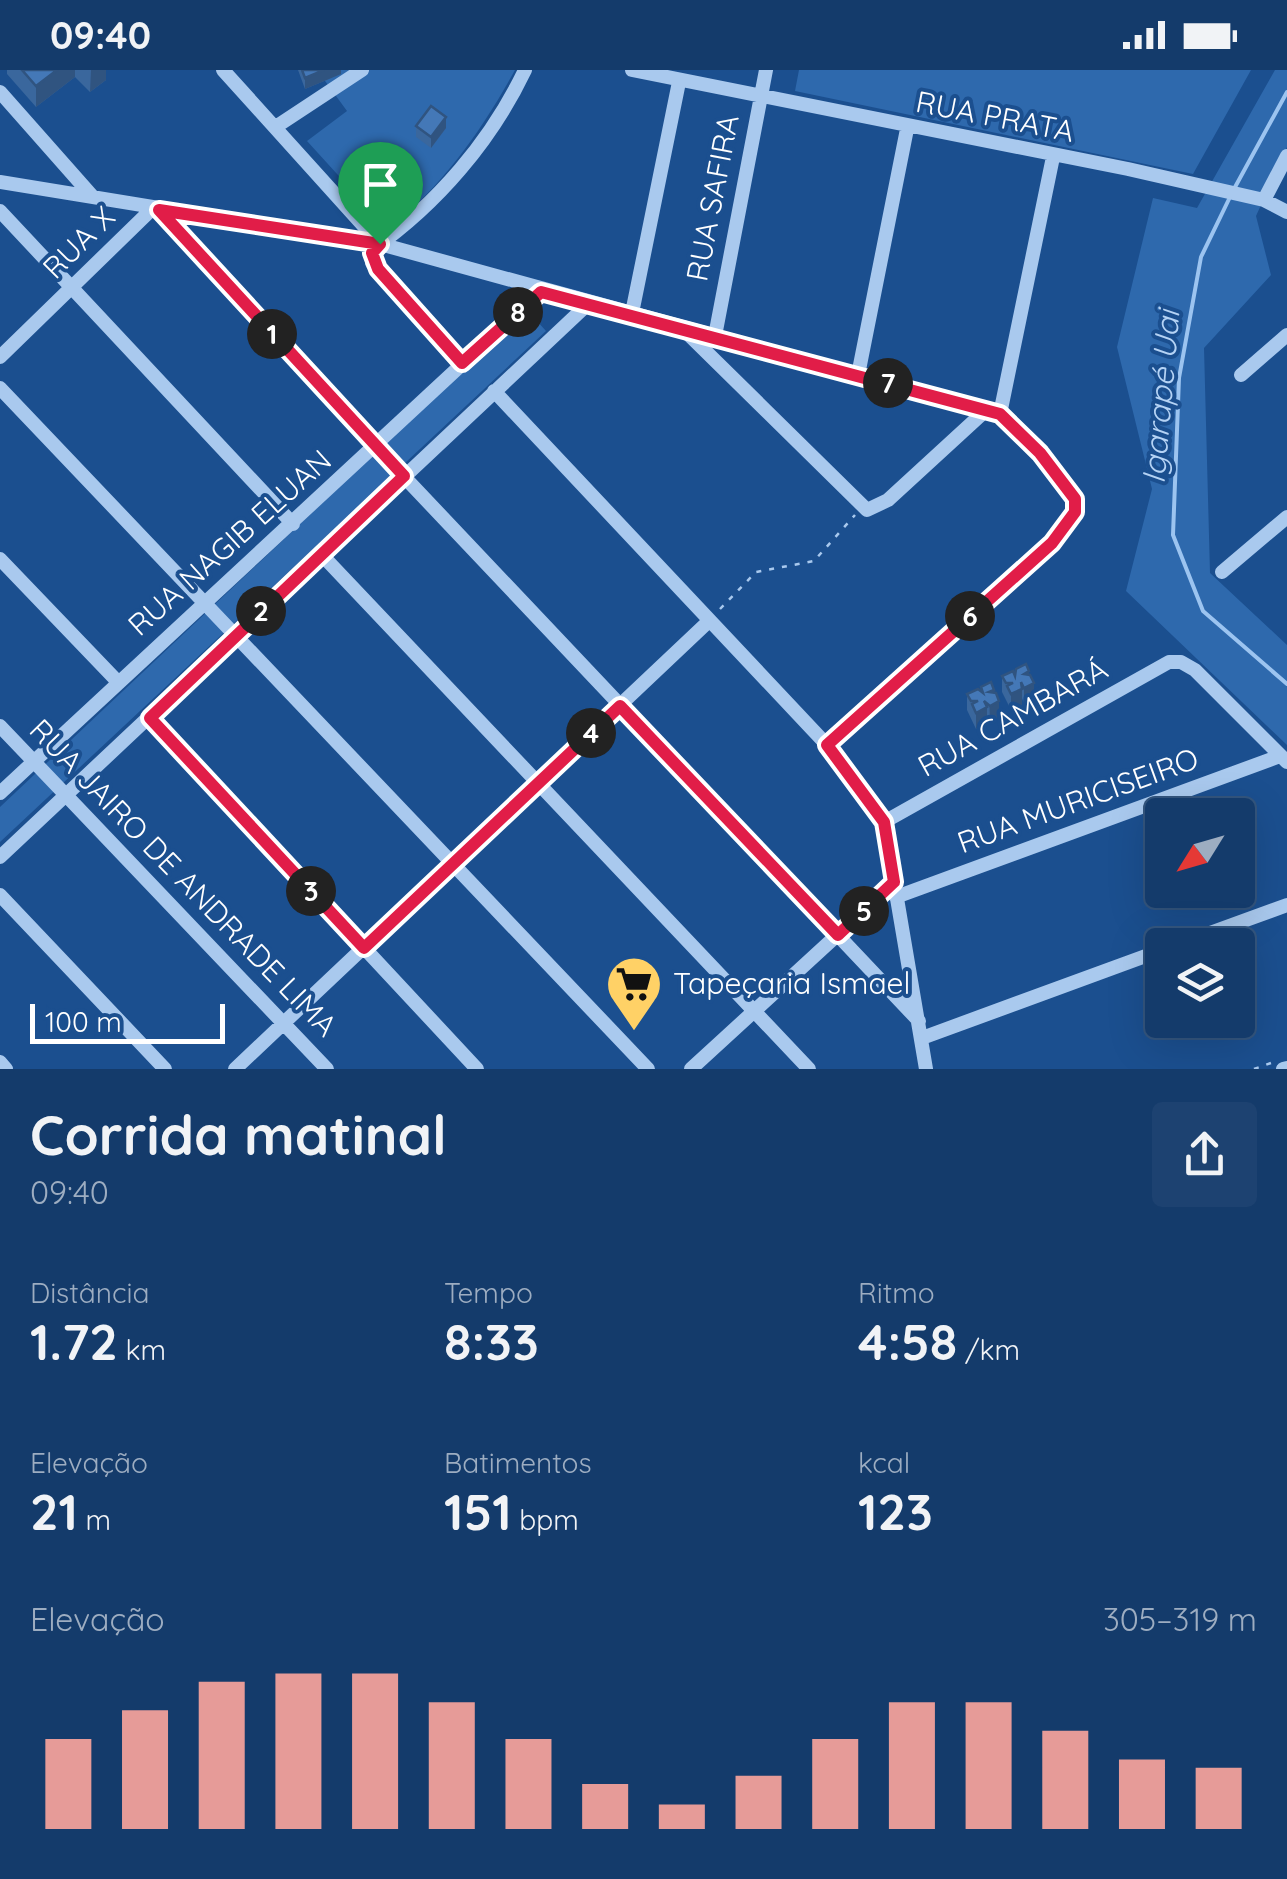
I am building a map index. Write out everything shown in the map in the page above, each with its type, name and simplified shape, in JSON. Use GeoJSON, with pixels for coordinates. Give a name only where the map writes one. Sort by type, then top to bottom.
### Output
{"type":"FeatureCollection","features":[{"type":"Feature","properties":{"kind":"street"},"geometry":{"type":"LineString","coordinates":[[224,70],[380,244]]}},
{"type":"Feature","properties":{"kind":"street"},"geometry":{"type":"LineString","coordinates":[[276,126],[362,70]]}},
{"type":"Feature","properties":{"kind":"street"},"geometry":{"type":"LineString","coordinates":[[378,269],[372,253],[412,220],[471,156],[496,124],[525,70]]}},
{"type":"Feature","properties":{"kind":"street","name":"RUA PRATA"},"geometry":{"type":"LineString","coordinates":[[632,70],[1241,194],[1287,212]]}},
{"type":"Feature","properties":{"kind":"street","name":"RUA SAFIRA"},"geometry":{"type":"LineString","coordinates":[[714,336],[766,70]]}},
{"type":"Feature","properties":{"kind":"street"},"geometry":{"type":"LineString","coordinates":[[632,313],[679,82]]}},
{"type":"Feature","properties":{"kind":"street"},"geometry":{"type":"LineString","coordinates":[[0,92],[92,197]]}},
{"type":"Feature","properties":{"kind":"street"},"geometry":{"type":"LineString","coordinates":[[858,374],[907,128]]}},
{"type":"Feature","properties":{"kind":"street"},"geometry":{"type":"LineString","coordinates":[[1264,200],[1287,156]]}},
{"type":"Feature","properties":{"kind":"street"},"geometry":{"type":"LineString","coordinates":[[681,328],[861,508],[876,508],[992,412],[1053,157]]}},
{"type":"Feature","properties":{"kind":"street"},"geometry":{"type":"LineString","coordinates":[[0,182],[356,244],[380,244],[541,292],[632,313],[992,412],[1040,453],[1075,499],[1075,512],[1052,543],[827,745]]}},
{"type":"Feature","properties":{"kind":"street"},"geometry":{"type":"LineString","coordinates":[[156,210],[919,1020]]}},
{"type":"Feature","properties":{"kind":"street","name":"RUA X"},"geometry":{"type":"LineString","coordinates":[[0,357],[156,210]]}},
{"type":"Feature","properties":{"kind":"street"},"geometry":{"type":"LineString","coordinates":[[0,211],[294,524]]}},
{"type":"Feature","properties":{"kind":"street"},"geometry":{"type":"LineString","coordinates":[[356,244],[462,363]]}},
{"type":"Feature","properties":{"kind":"street","name":"RUA NAGIB ELUAN"},"geometry":{"type":"LineString","coordinates":[[0,794],[541,292]]}},
{"type":"Feature","properties":{"kind":"street"},"geometry":{"type":"LineString","coordinates":[[0,857],[588,304]]}},
{"type":"Feature","properties":{"kind":"street"},"geometry":{"type":"LineString","coordinates":[[1241,375],[1287,335]]}},
{"type":"Feature","properties":{"kind":"street"},"geometry":{"type":"LineString","coordinates":[[0,388],[648,1069]]}},
{"type":"Feature","properties":{"kind":"street"},"geometry":{"type":"LineString","coordinates":[[494,391],[827,745],[884,822],[926,1069]]}},
{"type":"Feature","properties":{"kind":"street"},"geometry":{"type":"LineString","coordinates":[[1222,572],[1287,517]]}},
{"type":"Feature","properties":{"kind":"street"},"geometry":{"type":"LineString","coordinates":[[320,554],[809,1069]]}},
{"type":"Feature","properties":{"kind":"street"},"geometry":{"type":"LineString","coordinates":[[0,558],[118,682]]}},
{"type":"Feature","properties":{"kind":"street"},"geometry":{"type":"LineString","coordinates":[[235,1069],[709,621]]}},
{"type":"Feature","properties":{"kind":"street","name":"RUA CAMBARÁ"},"geometry":{"type":"LineString","coordinates":[[884,822],[1169,662],[1181,662],[1194,670],[1283,759]]}},
{"type":"Feature","properties":{"kind":"street"},"geometry":{"type":"LineString","coordinates":[[150,718],[478,1069]]}},
{"type":"Feature","properties":{"kind":"street","name":"RUA JAIRO DE ANDRADE LIMA"},"geometry":{"type":"LineString","coordinates":[[0,726],[327,1069]]}},
{"type":"Feature","properties":{"kind":"street","name":"RUA MURICISEIRO"},"geometry":{"type":"LineString","coordinates":[[895,889],[1283,759]]}},
{"type":"Feature","properties":{"kind":"street"},"geometry":{"type":"LineString","coordinates":[[691,1069],[838,935],[895,889]]}},
{"type":"Feature","properties":{"kind":"street"},"geometry":{"type":"LineString","coordinates":[[0,895],[164,1069]]}},
{"type":"Feature","properties":{"kind":"street"},"geometry":{"type":"LineString","coordinates":[[1224,928],[1287,905]]}},
{"type":"Feature","properties":{"kind":"street"},"geometry":{"type":"LineString","coordinates":[[922,1038],[1145,956]]}},
{"type":"Feature","properties":{"kind":"street"},"geometry":{"type":"LineString","coordinates":[[0,1062],[6,1069]]}},
{"type":"Feature","properties":{"kind":"path"},"geometry":{"type":"LineString","coordinates":[[709,621],[756,572],[814,560],[861,508]]}},
{"type":"Feature","properties":{"kind":"shaded area"},"geometry":{"type":"Polygon","coordinates":[[[317,70],[515,70],[459,156],[426,195],[388,230],[307,141],[347,111],[317,70]]]}},
{"type":"Feature","properties":{"kind":"shaded area"},"geometry":{"type":"Polygon","coordinates":[[[799,70],[1251,70],[1193,174],[795,91],[799,70]]]}},
{"type":"Feature","properties":{"kind":"shaded area"},"geometry":{"type":"Polygon","coordinates":[[[1275,70],[1287,70],[1287,147],[1256,216],[1271,275],[1204,348],[1210,573],[1287,645],[1287,745],[1126,591],[1152,489],[1117,347],[1153,198],[1197,208],[1275,70]]]}},
{"type":"Feature","properties":{"kind":"shaded area"},"geometry":{"type":"Polygon","coordinates":[[[527,310],[546,331],[0,842],[0,807],[527,310]]]}},
{"type":"Feature","properties":{"kind":"building"},"geometry":{"type":"Polygon","coordinates":[[[22,70],[57,70],[36,86],[22,70]]]}},
{"type":"Feature","properties":{"kind":"building"},"geometry":{"type":"Polygon","coordinates":[[[302,70],[324,70],[305,78],[302,70]]]}},
{"type":"Feature","properties":{"kind":"building"},"geometry":{"type":"Polygon","coordinates":[[[431,106],[446,117],[431,137],[416,126],[431,106]]]}},
{"type":"Feature","properties":{"kind":"building"},"geometry":{"type":"Polygon","coordinates":[[[1026,664],[1029,671],[1024,674],[1030,675],[1034,683],[1024,688],[1021,682],[1022,689],[1011,694],[1007,686],[1013,683],[1006,683],[1002,676],[1013,671],[1015,676],[1016,669],[1026,664]]]}},
{"type":"Feature","properties":{"kind":"building"},"geometry":{"type":"Polygon","coordinates":[[[991,682],[994,690],[989,692],[996,693],[999,701],[990,706],[984,701],[987,707],[976,713],[972,704],[978,701],[971,701],[967,694],[978,689],[983,693],[981,687],[991,682]]]}},
{"type":"Feature","properties":{"kind":"waterway","name":"Igarapé Uai"},"geometry":{"type":"LineString","coordinates":[[1234,189],[1287,92]]}},
{"type":"Feature","properties":{"kind":"waterway","name":"Igarapé Uai"},"geometry":{"type":"LineString","coordinates":[[1230,197],[1201,257],[1179,378],[1173,535],[1203,611],[1287,684]]}},
{"type":"Feature","properties":{"kind":"place","name":"Tapeçaria Ismael"},"geometry":{"type":"Point","coordinates":[634,1033]}},
{"type":"Feature","properties":{"kind":"route"},"geometry":{"type":"LineString","coordinates":[[159,210],[356,244],[380,244],[372,253],[378,269],[462,363],[541,292],[632,313],[1000,414],[1065,482],[1075,499],[1075,512],[1052,543],[827,745],[884,822],[894,882],[838,935],[620,706],[364,948],[150,718],[404,476],[159,210]]}}]}
